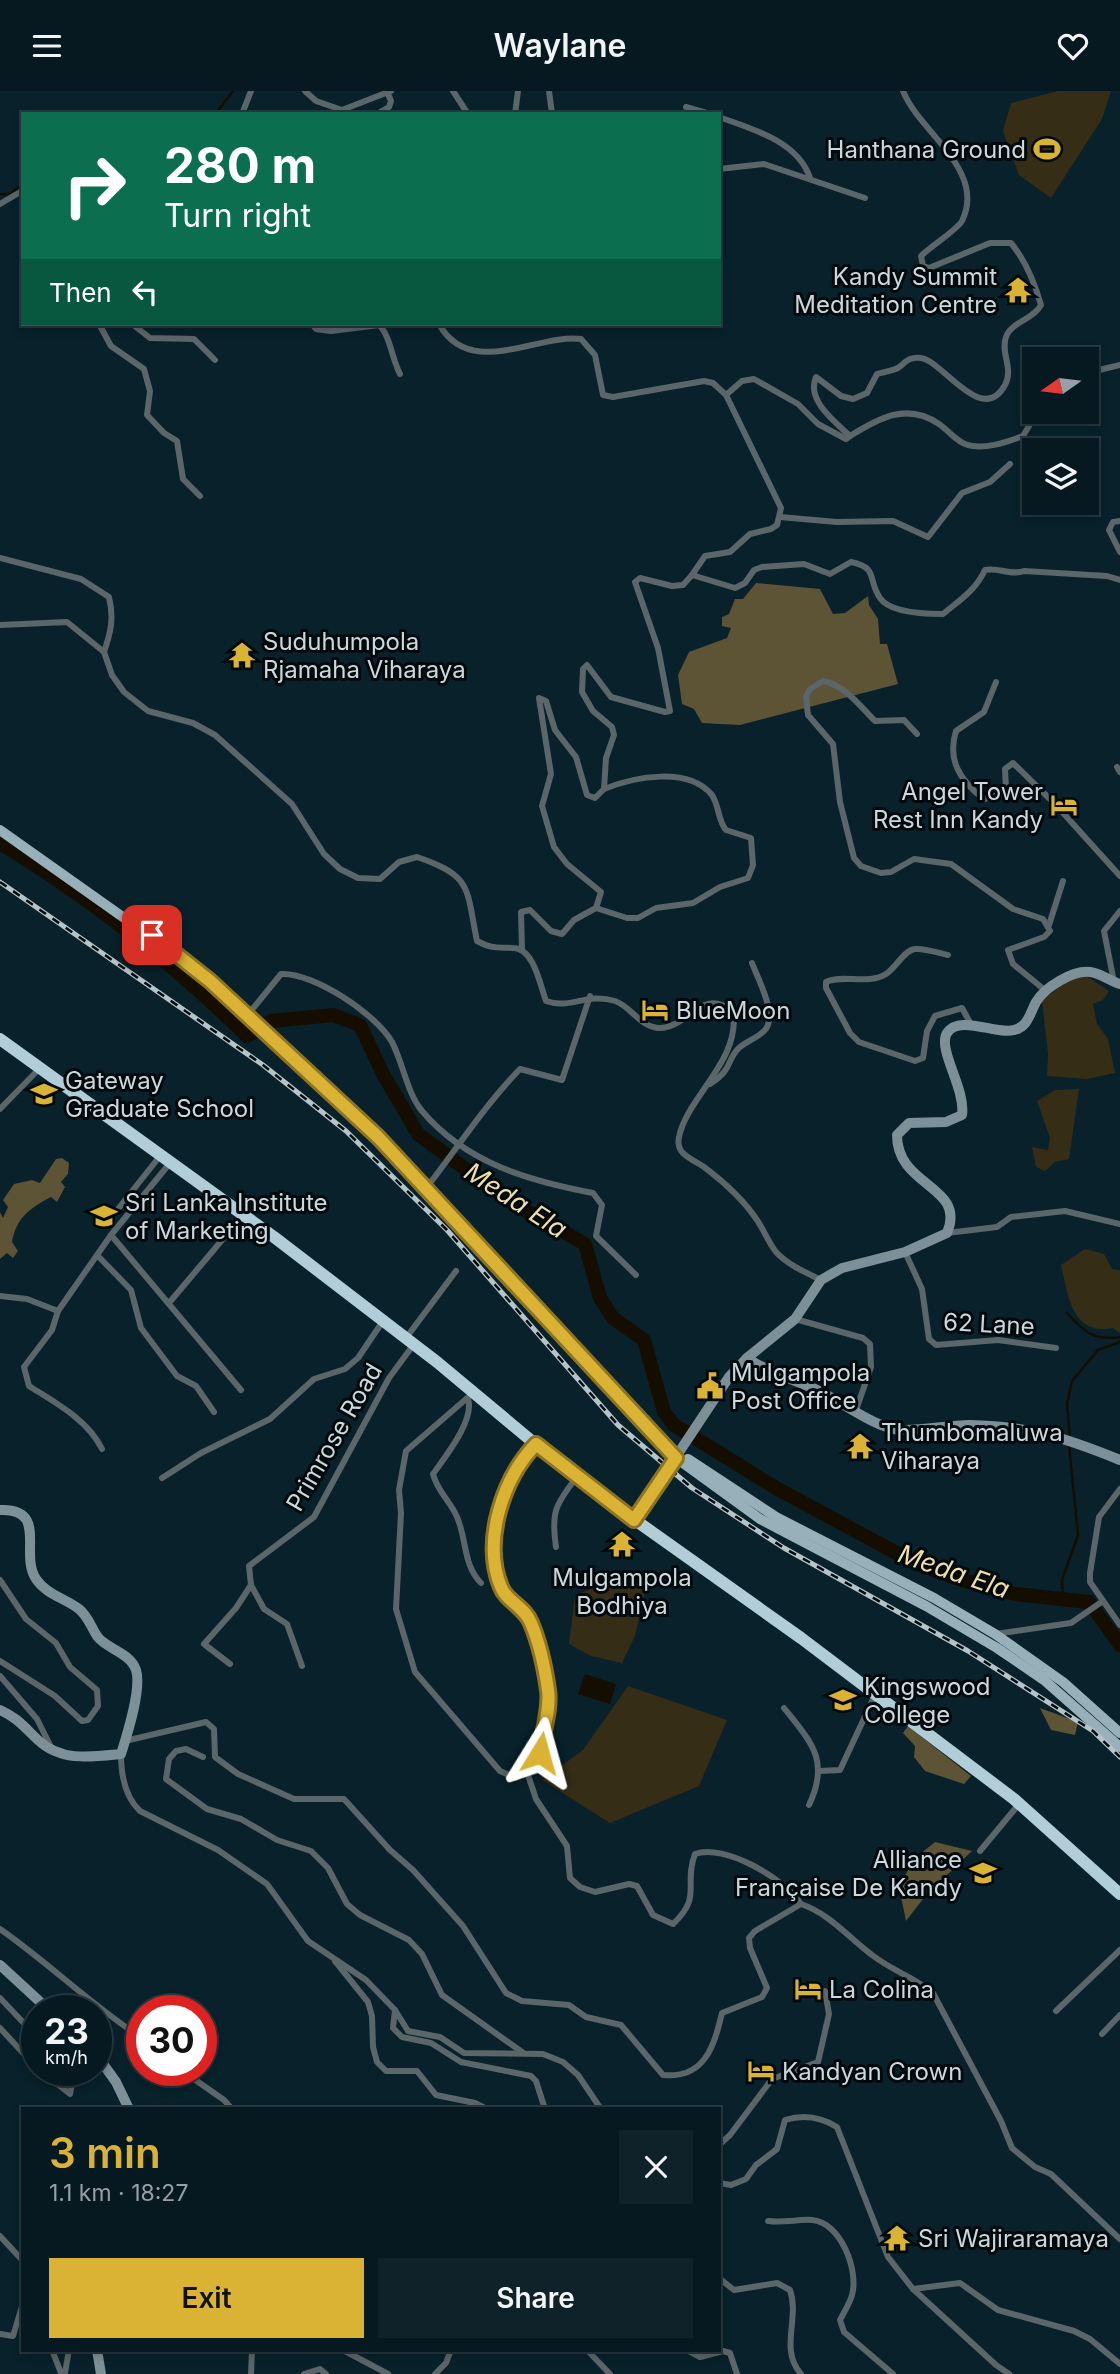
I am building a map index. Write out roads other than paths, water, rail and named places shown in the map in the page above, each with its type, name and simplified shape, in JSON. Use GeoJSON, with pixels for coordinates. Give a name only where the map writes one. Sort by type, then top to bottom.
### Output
{"type":"FeatureCollection","features":[{"type":"Feature","properties":{"kind":"highway"},"geometry":{"type":"LineString","coordinates":[[0,1040],[244,1214],[410,1341],[471,1395],[576,1478],[801,1638],[1020,1803],[1120,1894]]}},
{"type":"Feature","properties":{"kind":"main road"},"geometry":{"type":"LineString","coordinates":[[0,830],[166,945],[353,1113],[427,1187],[642,1424],[677,1455],[760,1519],[926,1606],[998,1648],[1044,1680],[1120,1747]]}},
{"type":"Feature","properties":{"kind":"main road"},"geometry":{"type":"LineString","coordinates":[[677,1455],[776,1517],[934,1598],[995,1634],[1063,1682],[1120,1733]]}},
{"type":"Feature","properties":{"kind":"street"},"geometry":{"type":"LineString","coordinates":[[243,112],[251,91]]}},
{"type":"Feature","properties":{"kind":"street"},"geometry":{"type":"LineString","coordinates":[[305,91],[316,101],[342,110],[386,92],[391,101],[389,107],[380,112]]}},
{"type":"Feature","properties":{"kind":"street"},"geometry":{"type":"LineString","coordinates":[[453,91],[467,112]]}},
{"type":"Feature","properties":{"kind":"street"},"geometry":{"type":"LineString","coordinates":[[515,112],[518,91]]}},
{"type":"Feature","properties":{"kind":"street"},"geometry":{"type":"LineString","coordinates":[[549,91],[552,112]]}},
{"type":"Feature","properties":{"kind":"street"},"geometry":{"type":"LineString","coordinates":[[850,436],[836,424],[815,397],[813,384],[816,376],[841,396],[853,399],[867,393],[877,374],[900,367],[905,360],[925,358],[962,389],[989,399],[1000,391],[1009,373],[1006,338],[1010,330],[1038,311],[1041,305],[1021,255],[1011,243],[990,243],[929,268],[923,266],[921,256],[961,223],[969,194],[965,182],[942,144],[909,105],[903,91]]}},
{"type":"Feature","properties":{"kind":"street"},"geometry":{"type":"LineString","coordinates":[[686,107],[703,112]]}},
{"type":"Feature","properties":{"kind":"street"},"geometry":{"type":"LineString","coordinates":[[721,118],[762,133],[787,148],[806,165],[810,178]]}},
{"type":"Feature","properties":{"kind":"street"},"geometry":{"type":"LineString","coordinates":[[721,169],[764,164],[865,198]]}},
{"type":"Feature","properties":{"kind":"street"},"geometry":{"type":"LineString","coordinates":[[0,204],[21,192]]}},
{"type":"Feature","properties":{"kind":"street"},"geometry":{"type":"LineString","coordinates":[[100,326],[111,346],[144,369],[150,391],[147,415],[164,433],[177,441],[183,479],[200,496]]}},
{"type":"Feature","properties":{"kind":"street"},"geometry":{"type":"LineString","coordinates":[[135,326],[150,338],[194,339],[215,360]]}},
{"type":"Feature","properties":{"kind":"street"},"geometry":{"type":"LineString","coordinates":[[314,326],[316,329],[331,331],[371,326]]}},
{"type":"Feature","properties":{"kind":"street"},"geometry":{"type":"LineString","coordinates":[[380,326],[384,330],[390,355],[400,374]]}},
{"type":"Feature","properties":{"kind":"street"},"geometry":{"type":"LineString","coordinates":[[441,326],[465,347],[492,352],[526,348],[568,337],[581,339],[595,355],[603,395],[613,397],[704,381],[713,383],[726,395],[781,508],[780,517],[771,529],[750,534],[730,552],[705,556],[683,585],[672,586],[640,578],[635,582],[658,648],[670,711],[665,712],[611,697],[587,665],[583,669],[582,692],[593,711],[612,727],[614,735],[606,758],[604,789]]}},
{"type":"Feature","properties":{"kind":"street"},"geometry":{"type":"LineString","coordinates":[[1099,370],[1120,365]]}},
{"type":"Feature","properties":{"kind":"street"},"geometry":{"type":"LineString","coordinates":[[726,395],[742,381],[754,379],[798,404],[818,424],[846,439],[881,416],[904,412],[926,416],[965,444],[979,447],[1023,436],[1030,424]]}},
{"type":"Feature","properties":{"kind":"street"},"geometry":{"type":"LineString","coordinates":[[780,517],[837,522],[893,521],[928,537],[962,493],[990,482],[1010,464]]}},
{"type":"Feature","properties":{"kind":"street"},"geometry":{"type":"LineString","coordinates":[[1120,521],[1113,522],[1109,530],[1120,552]]}},
{"type":"Feature","properties":{"kind":"street"},"geometry":{"type":"LineString","coordinates":[[0,558],[67,575],[97,587],[108,597],[113,611],[112,629],[104,652]]}},
{"type":"Feature","properties":{"kind":"street"},"geometry":{"type":"LineString","coordinates":[[692,575],[735,589],[758,568],[804,564],[830,574],[850,562],[864,565],[870,571],[880,598],[891,607],[936,614],[943,614],[956,600],[969,596],[985,570],[995,568],[1016,574],[1024,571],[1094,575],[1120,580]]}},
{"type":"Feature","properties":{"kind":"street"},"geometry":{"type":"LineString","coordinates":[[3,626],[67,622],[104,652],[113,675],[124,692],[148,711],[193,723],[215,735],[292,804],[324,854],[340,869],[358,878],[380,880],[398,862],[417,857],[457,876],[465,885],[477,941],[493,950],[515,947],[529,956],[546,1002],[556,1005],[590,996],[617,1001],[645,1024],[659,1028],[673,1025],[707,1003],[723,1004],[733,1012],[735,1026],[708,1085],[678,1138],[679,1147],[685,1156],[729,1186],[756,1218],[775,1251],[792,1266],[821,1280]]}},
{"type":"Feature","properties":{"kind":"street"},"geometry":{"type":"LineString","coordinates":[[917,734],[904,720],[874,721],[845,692],[830,683],[823,681],[810,689],[806,697],[808,715],[833,744],[840,802],[853,858],[861,866],[881,873],[891,872],[914,859],[951,864],[1013,909],[1043,919],[1049,925]]}},
{"type":"Feature","properties":{"kind":"street"},"geometry":{"type":"LineString","coordinates":[[996,682],[984,712],[956,731],[951,754],[965,781],[984,799],[1003,794],[1006,788],[1005,769],[1013,763],[1055,804],[1120,876]]}},
{"type":"Feature","properties":{"kind":"street"},"geometry":{"type":"LineString","coordinates":[[522,950],[521,912],[530,911],[551,932],[562,934],[574,920],[596,908],[600,902],[598,887],[567,864],[554,846],[542,806],[551,774],[539,698],[546,701],[555,730],[576,757],[587,795],[595,799],[604,789],[620,783],[666,774],[702,787],[713,796],[722,826],[726,830],[747,835],[755,849],[748,878],[720,887],[693,902],[656,908],[638,918],[627,918],[596,908]]}},
{"type":"Feature","properties":{"kind":"street"},"geometry":{"type":"LineString","coordinates":[[1046,991],[1013,964],[1008,950],[1044,937],[1050,931],[1049,925],[1063,881]]}},
{"type":"Feature","properties":{"kind":"street"},"geometry":{"type":"LineString","coordinates":[[1117,983],[1104,931],[1120,911]]}},
{"type":"Feature","properties":{"kind":"street"},"geometry":{"type":"LineString","coordinates":[[948,955],[919,949],[910,950],[885,975],[850,981],[831,979],[826,982],[826,988],[850,1033],[859,1042],[915,1061],[923,1058],[927,1031],[935,1016],[961,1008],[972,1026]]}},
{"type":"Feature","properties":{"kind":"street"},"geometry":{"type":"LineString","coordinates":[[708,1085],[726,1074],[738,1048],[766,1030],[769,1022],[768,1008],[752,963]]}},
{"type":"Feature","properties":{"kind":"street"},"geometry":{"type":"LineString","coordinates":[[249,1018],[281,974],[296,973],[331,990],[366,1014],[391,1040],[421,1110],[461,1145],[491,1165],[552,1185],[593,1193],[602,1205],[596,1236],[636,1275]]}},
{"type":"Feature","properties":{"kind":"street"},"geometry":{"type":"LineString","coordinates":[[947,1233],[951,1222],[949,1208],[942,1194],[906,1167],[897,1146],[897,1135],[909,1123],[946,1122],[962,1115],[962,1094],[945,1047],[945,1035],[961,1025],[1014,1030],[1023,1026],[1036,1001],[1046,991],[1077,973],[1096,973],[1117,983]]}},
{"type":"Feature","properties":{"kind":"street"},"geometry":{"type":"LineString","coordinates":[[427,1187],[461,1145],[492,1097],[520,1069],[562,1080],[590,996]]}},
{"type":"Feature","properties":{"kind":"street"},"geometry":{"type":"LineString","coordinates":[[0,1109],[39,1069]]}},
{"type":"Feature","properties":{"kind":"street"},"geometry":{"type":"LineString","coordinates":[[118,1209],[167,1158]]}},
{"type":"Feature","properties":{"kind":"street"},"geometry":{"type":"LineString","coordinates":[[102,1449],[96,1436],[66,1409],[29,1386],[24,1367],[52,1330],[58,1311],[167,1158]]}},
{"type":"Feature","properties":{"kind":"street"},"geometry":{"type":"LineString","coordinates":[[634,1520],[729,1377],[747,1358],[795,1319],[821,1280],[842,1268],[905,1252],[947,1233],[998,1227],[1011,1217],[1065,1211],[1120,1224]]}},
{"type":"Feature","properties":{"kind":"street"},"geometry":{"type":"LineString","coordinates":[[169,1303],[244,1214]]}},
{"type":"Feature","properties":{"kind":"street"},"geometry":{"type":"LineString","coordinates":[[111,1235],[241,1390]]}},
{"type":"Feature","properties":{"kind":"street","name":"62 Lane"},"geometry":{"type":"LineString","coordinates":[[905,1252],[922,1289],[929,1339],[936,1345],[998,1340],[1056,1348]]}},
{"type":"Feature","properties":{"kind":"street"},"geometry":{"type":"LineString","coordinates":[[98,1256],[131,1290],[141,1328],[177,1376],[196,1386],[214,1412]]}},
{"type":"Feature","properties":{"kind":"street"},"geometry":{"type":"LineString","coordinates":[[410,1341],[456,1271]]}},
{"type":"Feature","properties":{"kind":"street"},"geometry":{"type":"LineString","coordinates":[[0,1296],[27,1299],[58,1311]]}},
{"type":"Feature","properties":{"kind":"street"},"geometry":{"type":"LineString","coordinates":[[795,1319],[863,1338],[870,1344],[871,1367],[856,1410]]}},
{"type":"Feature","properties":{"kind":"street"},"geometry":{"type":"LineString","coordinates":[[162,1478],[201,1453],[270,1419],[314,1380],[345,1369],[358,1358],[383,1321]]}},
{"type":"Feature","properties":{"kind":"street","name":"Primrose Road"},"geometry":{"type":"LineString","coordinates":[[230,1664],[204,1644],[236,1608],[251,1585],[249,1566],[314,1517],[410,1341]]}},
{"type":"Feature","properties":{"kind":"street"},"geometry":{"type":"LineString","coordinates":[[747,1358],[767,1372],[816,1390],[885,1427],[901,1430],[969,1425],[1026,1428],[1062,1436],[1120,1460]]}},
{"type":"Feature","properties":{"kind":"street"},"geometry":{"type":"LineString","coordinates":[[471,1395],[406,1451],[401,1466],[396,1609],[415,1672],[500,1771],[516,1778],[527,1772],[540,1753],[549,1692],[531,1622],[523,1609],[502,1590],[493,1561],[493,1541],[514,1472],[520,1460],[536,1444]]}},
{"type":"Feature","properties":{"kind":"street"},"geometry":{"type":"LineString","coordinates":[[471,1395],[471,1407],[457,1440],[433,1474],[457,1516],[468,1564],[472,1574],[481,1583]]}},
{"type":"Feature","properties":{"kind":"street"},"geometry":{"type":"LineString","coordinates":[[556,1547],[552,1519],[558,1500],[576,1478]]}},
{"type":"Feature","properties":{"kind":"street"},"geometry":{"type":"LineString","coordinates":[[1120,1489],[1099,1517],[1090,1573],[1090,1582],[1102,1603],[1120,1625]]}},
{"type":"Feature","properties":{"kind":"street"},"geometry":{"type":"LineString","coordinates":[[0,1510],[18,1512],[26,1518],[30,1527],[31,1567],[36,1578],[48,1592],[80,1610],[97,1637],[121,1652],[136,1669],[137,1681],[121,1754],[125,1785],[132,1804],[139,1811],[218,1850],[267,1884],[308,1941],[366,1980],[395,2010],[408,2031],[440,2037],[464,2053],[543,2054],[563,2062],[578,2075],[599,2107]]}},
{"type":"Feature","properties":{"kind":"street"},"geometry":{"type":"LineString","coordinates":[[0,1580],[26,1619],[55,1643],[70,1667],[97,1690],[99,1706],[88,1720],[82,1721],[55,1696],[0,1661]]}},
{"type":"Feature","properties":{"kind":"street"},"geometry":{"type":"LineString","coordinates":[[251,1585],[264,1609],[287,1624],[302,1666]]}},
{"type":"Feature","properties":{"kind":"street"},"geometry":{"type":"LineString","coordinates":[[995,1634],[1023,1629],[1055,1628],[1083,1617],[1102,1603]]}},
{"type":"Feature","properties":{"kind":"street"},"geometry":{"type":"LineString","coordinates":[[0,1676],[37,1719],[52,1751]]}},
{"type":"Feature","properties":{"kind":"street"},"geometry":{"type":"LineString","coordinates":[[819,1770],[840,1770],[875,1695]]}},
{"type":"Feature","properties":{"kind":"street"},"geometry":{"type":"LineString","coordinates":[[784,1708],[807,1737],[816,1754],[820,1783],[809,1805]]}},
{"type":"Feature","properties":{"kind":"street"},"geometry":{"type":"LineString","coordinates":[[0,1710],[22,1721],[38,1741],[52,1751],[87,1758],[121,1754]]}},
{"type":"Feature","properties":{"kind":"street"},"geometry":{"type":"LineString","coordinates":[[125,1741],[206,1723],[214,1729],[215,1757],[238,1774],[294,1799],[344,1799],[463,1926],[506,1993],[522,2001],[569,2005],[586,2017],[621,2025],[663,2075],[678,2076],[701,2063],[713,2050],[722,2013],[762,1997],[767,1988],[750,1948],[749,1938],[755,1931],[801,1904]]}},
{"type":"Feature","properties":{"kind":"street"},"geometry":{"type":"LineString","coordinates":[[204,1757],[186,1749],[176,1751],[169,1759],[166,1779],[207,1809],[241,1819],[277,1840],[311,1851],[328,1868],[347,1905],[359,1915],[409,1940],[422,1954],[442,1995],[522,2052]]}},
{"type":"Feature","properties":{"kind":"street"},"geometry":{"type":"LineString","coordinates":[[527,1772],[536,1799],[567,1846],[570,1878],[580,1887],[595,1892],[629,1884],[637,1886],[653,1915],[673,1924],[686,1912],[691,1901],[691,1865],[695,1854],[717,1850],[779,1880],[801,1904],[839,1925],[874,1957],[918,1981],[933,1993],[995,2109],[1012,2148],[1035,2167],[1051,2175],[1120,2239]]}},
{"type":"Feature","properties":{"kind":"street"},"geometry":{"type":"LineString","coordinates":[[980,1851],[1020,1803]]}},
{"type":"Feature","properties":{"kind":"street"},"geometry":{"type":"LineString","coordinates":[[0,1929],[60,1974],[104,2014],[126,2028]]}},
{"type":"Feature","properties":{"kind":"street"},"geometry":{"type":"LineString","coordinates":[[1056,2011],[1120,1950]]}},
{"type":"Feature","properties":{"kind":"street"},"geometry":{"type":"LineString","coordinates":[[335,1961],[368,2002],[377,2062],[386,2071],[417,2070],[436,2095],[482,2107]]}},
{"type":"Feature","properties":{"kind":"street"},"geometry":{"type":"LineString","coordinates":[[0,1965],[33,1995]]}},
{"type":"Feature","properties":{"kind":"street"},"geometry":{"type":"LineString","coordinates":[[721,2143],[772,2078],[818,2062],[829,2014],[825,1991]]}},
{"type":"Feature","properties":{"kind":"street"},"geometry":{"type":"LineString","coordinates":[[0,1998],[21,2021]]}},
{"type":"Feature","properties":{"kind":"street"},"geometry":{"type":"LineString","coordinates":[[395,2010],[393,2028],[402,2037],[431,2043],[461,2062],[531,2076],[536,2081],[544,2107]]}},
{"type":"Feature","properties":{"kind":"street"},"geometry":{"type":"LineString","coordinates":[[1102,2034],[1120,2015]]}},
{"type":"Feature","properties":{"kind":"street"},"geometry":{"type":"LineString","coordinates":[[0,2028],[21,2051]]}},
{"type":"Feature","properties":{"kind":"street"},"geometry":{"type":"LineString","coordinates":[[112,2078],[128,2107]]}},
{"type":"Feature","properties":{"kind":"street"},"geometry":{"type":"LineString","coordinates":[[60,2086],[70,2094],[72,2086]]}},
{"type":"Feature","properties":{"kind":"street"},"geometry":{"type":"LineString","coordinates":[[204,2086],[230,2107]]}},
{"type":"Feature","properties":{"kind":"street"},"geometry":{"type":"LineString","coordinates":[[721,2183],[731,2185],[746,2179],[756,2165],[777,2149],[785,2120],[799,2116],[826,2120],[841,2133],[888,2257],[913,2289],[1009,2374]]}},
{"type":"Feature","properties":{"kind":"street"},"geometry":{"type":"LineString","coordinates":[[768,2221],[789,2224],[813,2220],[828,2227],[835,2235],[847,2253],[854,2275],[852,2295],[840,2320],[844,2332],[893,2374]]}},
{"type":"Feature","properties":{"kind":"street"},"geometry":{"type":"LineString","coordinates":[[0,2236],[21,2258]]}},
{"type":"Feature","properties":{"kind":"street"},"geometry":{"type":"LineString","coordinates":[[721,2280],[734,2290],[777,2283],[790,2290],[793,2299],[790,2354],[802,2374]]}},
{"type":"Feature","properties":{"kind":"street"},"geometry":{"type":"LineString","coordinates":[[913,2289],[960,2283],[981,2301],[998,2310],[1074,2331],[1090,2339],[1120,2364]]}},
{"type":"Feature","properties":{"kind":"street"},"geometry":{"type":"LineString","coordinates":[[0,2334],[13,2336],[21,2310]]}},
{"type":"Feature","properties":{"kind":"street"},"geometry":{"type":"LineString","coordinates":[[53,2352],[61,2373],[65,2373],[69,2352]]}},
{"type":"Feature","properties":{"kind":"street"},"geometry":{"type":"LineString","coordinates":[[97,2352],[101,2374]]}},
{"type":"Feature","properties":{"kind":"street"},"geometry":{"type":"LineString","coordinates":[[251,2374],[252,2352]]}},
{"type":"Feature","properties":{"kind":"street"},"geometry":{"type":"LineString","coordinates":[[347,2352],[388,2374]]}},
{"type":"Feature","properties":{"kind":"street"},"geometry":{"type":"LineString","coordinates":[[435,2374],[446,2363],[450,2352]]}},
{"type":"Feature","properties":{"kind":"street"},"geometry":{"type":"LineString","coordinates":[[589,2352],[610,2374]]}},
{"type":"Feature","properties":{"kind":"street"},"geometry":{"type":"LineString","coordinates":[[691,2352],[700,2357],[719,2352]]}},
{"type":"Feature","properties":{"kind":"street"},"geometry":{"type":"LineString","coordinates":[[721,2352],[730,2353],[737,2374]]}},
{"type":"Feature","properties":{"kind":"street"},"geometry":{"type":"LineString","coordinates":[[304,2374],[320,2369],[326,2374]]}},
{"type":"Feature","properties":{"kind":"waterway"},"geometry":{"type":"LineString","coordinates":[[217,112],[233,91]]}},
{"type":"Feature","properties":{"kind":"waterway"},"geometry":{"type":"LineString","coordinates":[[0,194],[10,194],[21,186]]}},
{"type":"Feature","properties":{"kind":"waterway","name":"Meda Ela"},"geometry":{"type":"LineString","coordinates":[[0,843],[129,932],[189,982],[247,1036],[271,1021],[333,1015],[360,1025],[383,1074],[418,1134],[509,1201],[585,1244],[600,1298],[613,1318],[644,1340],[664,1412],[674,1425],[776,1488],[917,1564],[955,1578],[1015,1594],[1089,1602],[1120,1645]]}},
{"type":"Feature","properties":{"kind":"waterway"},"geometry":{"type":"LineString","coordinates":[[1067,1313],[1090,1334],[1103,1338],[1120,1337]]}},
{"type":"Feature","properties":{"kind":"waterway"},"geometry":{"type":"LineString","coordinates":[[1070,1439],[1067,1404],[1072,1381],[1098,1350],[1120,1342]]}},
{"type":"Feature","properties":{"kind":"waterway"},"geometry":{"type":"LineString","coordinates":[[1063,1599],[1062,1580],[1078,1535],[1069,1445]]}},
{"type":"Feature","properties":{"kind":"railway"},"geometry":{"type":"LineString","coordinates":[[0,882],[263,1065],[346,1131],[447,1230],[618,1425],[692,1488],[784,1548],[968,1651],[1093,1731],[1120,1757]]}},
{"type":"Feature","properties":{"kind":"place","name":"Hanthana Ground"},"geometry":{"type":"Point","coordinates":[1047,149]}},
{"type":"Feature","properties":{"kind":"place","name":"Kandy Summit Meditation Centre"},"geometry":{"type":"Point","coordinates":[1018,290]}},
{"type":"Feature","properties":{"kind":"place","name":"Suduhumpola Rjamaha Viharaya"},"geometry":{"type":"Point","coordinates":[242,655]}},
{"type":"Feature","properties":{"kind":"place","name":"Angel Tower Rest Inn Kandy"},"geometry":{"type":"Point","coordinates":[1064,805]}},
{"type":"Feature","properties":{"kind":"place","name":"BlueMoon"},"geometry":{"type":"Point","coordinates":[655,1010]}},
{"type":"Feature","properties":{"kind":"place","name":"Gateway Graduate School"},"geometry":{"type":"Point","coordinates":[44,1094]}},
{"type":"Feature","properties":{"kind":"place","name":"Sri Lanka Institute of Marketing"},"geometry":{"type":"Point","coordinates":[104,1216]}},
{"type":"Feature","properties":{"kind":"place","name":"Mulgampola Post Office"},"geometry":{"type":"Point","coordinates":[710,1386]}},
{"type":"Feature","properties":{"kind":"place","name":"Thumbomaluwa Viharaya"},"geometry":{"type":"Point","coordinates":[860,1446]}},
{"type":"Feature","properties":{"kind":"place","name":"Mulgampola Bodhiya"},"geometry":{"type":"Point","coordinates":[622,1544]}},
{"type":"Feature","properties":{"kind":"place","name":"Kingswood College"},"geometry":{"type":"Point","coordinates":[843,1700]}},
{"type":"Feature","properties":{"kind":"place","name":"Alliance Française De Kandy"},"geometry":{"type":"Point","coordinates":[983,1873]}},
{"type":"Feature","properties":{"kind":"place","name":"La Colina"},"geometry":{"type":"Point","coordinates":[808,1989]}},
{"type":"Feature","properties":{"kind":"place","name":"Kandyan Crown"},"geometry":{"type":"Point","coordinates":[761,2071]}},
{"type":"Feature","properties":{"kind":"place","name":"Sri Wajiraramaya"},"geometry":{"type":"Point","coordinates":[897,2238]}}]}
